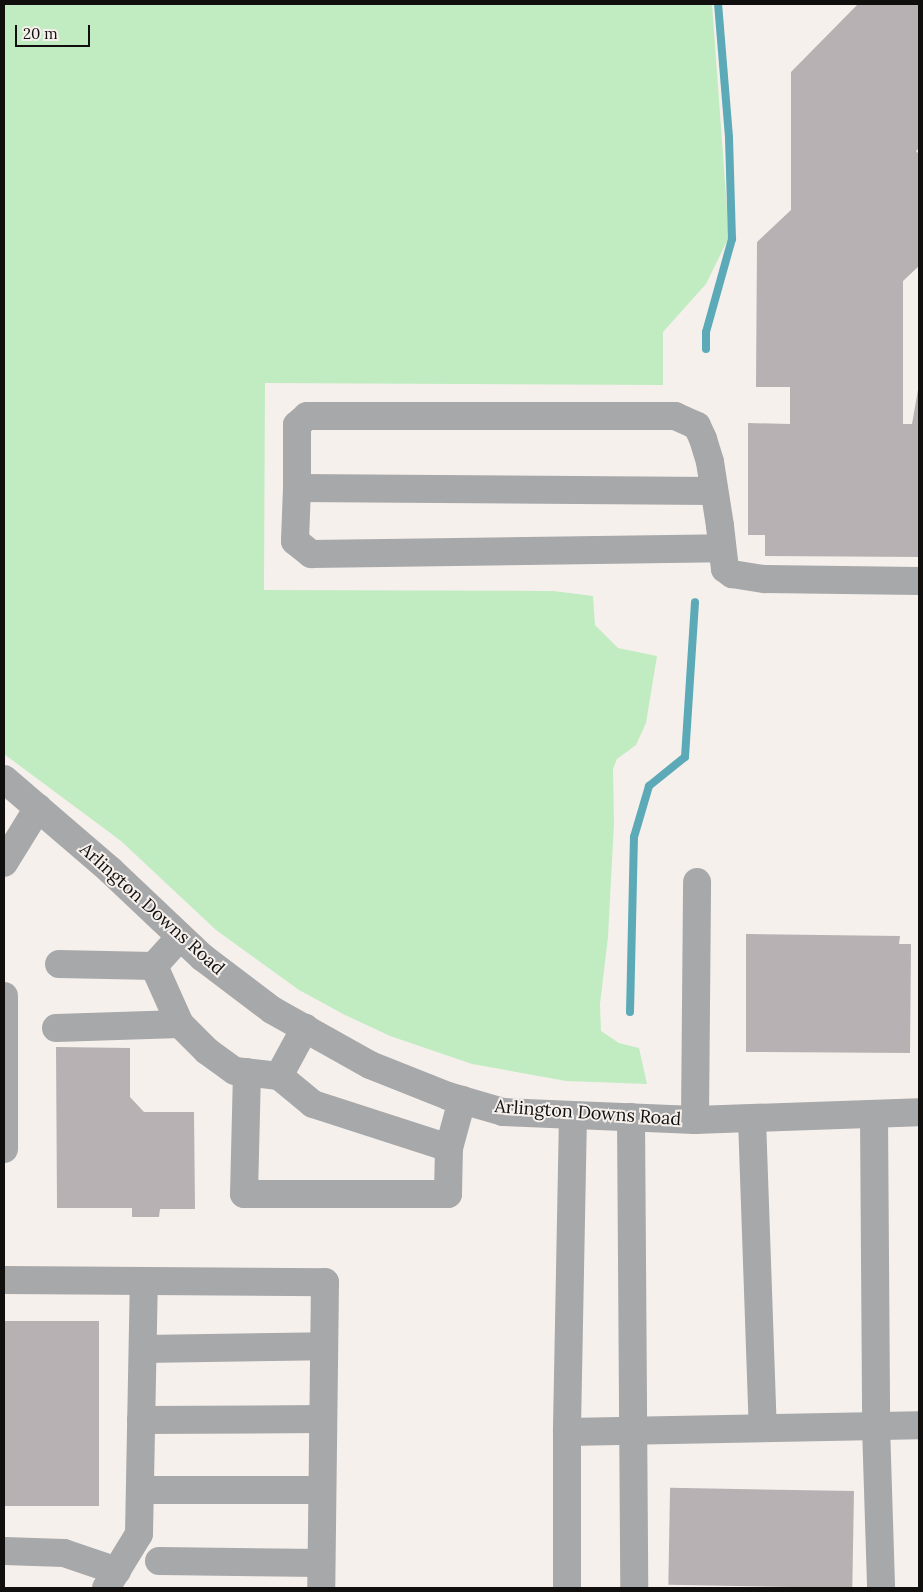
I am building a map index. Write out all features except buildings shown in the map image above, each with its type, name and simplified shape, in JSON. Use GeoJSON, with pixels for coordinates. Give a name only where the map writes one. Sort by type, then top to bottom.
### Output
{"type":"FeatureCollection","features":[{"type":"Feature","properties":{"kind":"street"},"geometry":{"type":"LineString","coordinates":[[722,548],[311,554],[295,541],[297,425],[308,416],[675,416],[698,426],[710,462],[725,569],[732,574],[749,577],[919,581]]}},
{"type":"Feature","properties":{"kind":"street"},"geometry":{"type":"LineString","coordinates":[[297,488],[714,491]]}},
{"type":"Feature","properties":{"kind":"street","name":"Arlington Downs Road"},"geometry":{"type":"LineString","coordinates":[[4,779],[180,937],[272,1010],[370,1065],[462,1100],[503,1112],[695,1120],[919,1112]]}},
{"type":"Feature","properties":{"kind":"street"},"geometry":{"type":"LineString","coordinates":[[4,863],[38,808]]}},
{"type":"Feature","properties":{"kind":"street"},"geometry":{"type":"LineString","coordinates":[[695,1120],[697,882]]}},
{"type":"Feature","properties":{"kind":"street"},"geometry":{"type":"LineString","coordinates":[[59,964],[154,966],[180,937]]}},
{"type":"Feature","properties":{"kind":"street"},"geometry":{"type":"LineString","coordinates":[[154,966],[180,1024],[207,1051],[235,1071],[279,1076],[314,1104],[449,1148]]}},
{"type":"Feature","properties":{"kind":"street"},"geometry":{"type":"LineString","coordinates":[[4,996],[4,1148]]}},
{"type":"Feature","properties":{"kind":"street"},"geometry":{"type":"LineString","coordinates":[[56,1028],[180,1024]]}},
{"type":"Feature","properties":{"kind":"street"},"geometry":{"type":"LineString","coordinates":[[279,1076],[305,1028]]}},
{"type":"Feature","properties":{"kind":"street"},"geometry":{"type":"LineString","coordinates":[[247,1072],[244,1194],[448,1194],[449,1148],[462,1100]]}},
{"type":"Feature","properties":{"kind":"street"},"geometry":{"type":"LineString","coordinates":[[874,1114],[876,1426],[881,1588]]}},
{"type":"Feature","properties":{"kind":"street"},"geometry":{"type":"LineString","coordinates":[[566,1588],[566,1432],[573,1115]]}},
{"type":"Feature","properties":{"kind":"street"},"geometry":{"type":"LineString","coordinates":[[631,1117],[634,1588]]}},
{"type":"Feature","properties":{"kind":"street"},"geometry":{"type":"LineString","coordinates":[[752,1119],[763,1428]]}},
{"type":"Feature","properties":{"kind":"street"},"geometry":{"type":"LineString","coordinates":[[4,1280],[325,1282],[321,1575],[159,1561]]}},
{"type":"Feature","properties":{"kind":"street"},"geometry":{"type":"LineString","coordinates":[[4,1551],[64,1553],[112,1579],[139,1534],[144,1281]]}},
{"type":"Feature","properties":{"kind":"street"},"geometry":{"type":"LineString","coordinates":[[143,1348],[324,1346]]}},
{"type":"Feature","properties":{"kind":"street"},"geometry":{"type":"LineString","coordinates":[[141,1420],[323,1419]]}},
{"type":"Feature","properties":{"kind":"street"},"geometry":{"type":"LineString","coordinates":[[566,1432],[919,1425]]}},
{"type":"Feature","properties":{"kind":"street"},"geometry":{"type":"LineString","coordinates":[[140,1490],[322,1490]]}},
{"type":"Feature","properties":{"kind":"green space"},"geometry":{"type":"Polygon","coordinates":[[[4,4],[712,4],[729,237],[706,284],[663,332],[663,385],[265,383],[264,590],[553,591],[593,596],[595,625],[618,648],[657,656],[646,723],[636,745],[617,759],[613,769],[614,823],[608,937],[600,1004],[601,1031],[619,1043],[639,1048],[647,1084],[566,1081],[472,1064],[390,1036],[345,1015],[299,990],[216,930],[121,841],[4,754],[4,4]]]}},
{"type":"Feature","properties":{"kind":"waterway"},"geometry":{"type":"LineString","coordinates":[[706,349],[706,332],[732,239],[729,137],[718,4]]}},
{"type":"Feature","properties":{"kind":"waterway"},"geometry":{"type":"LineString","coordinates":[[630,1012],[634,837],[649,786],[685,757],[695,602]]}}]}
